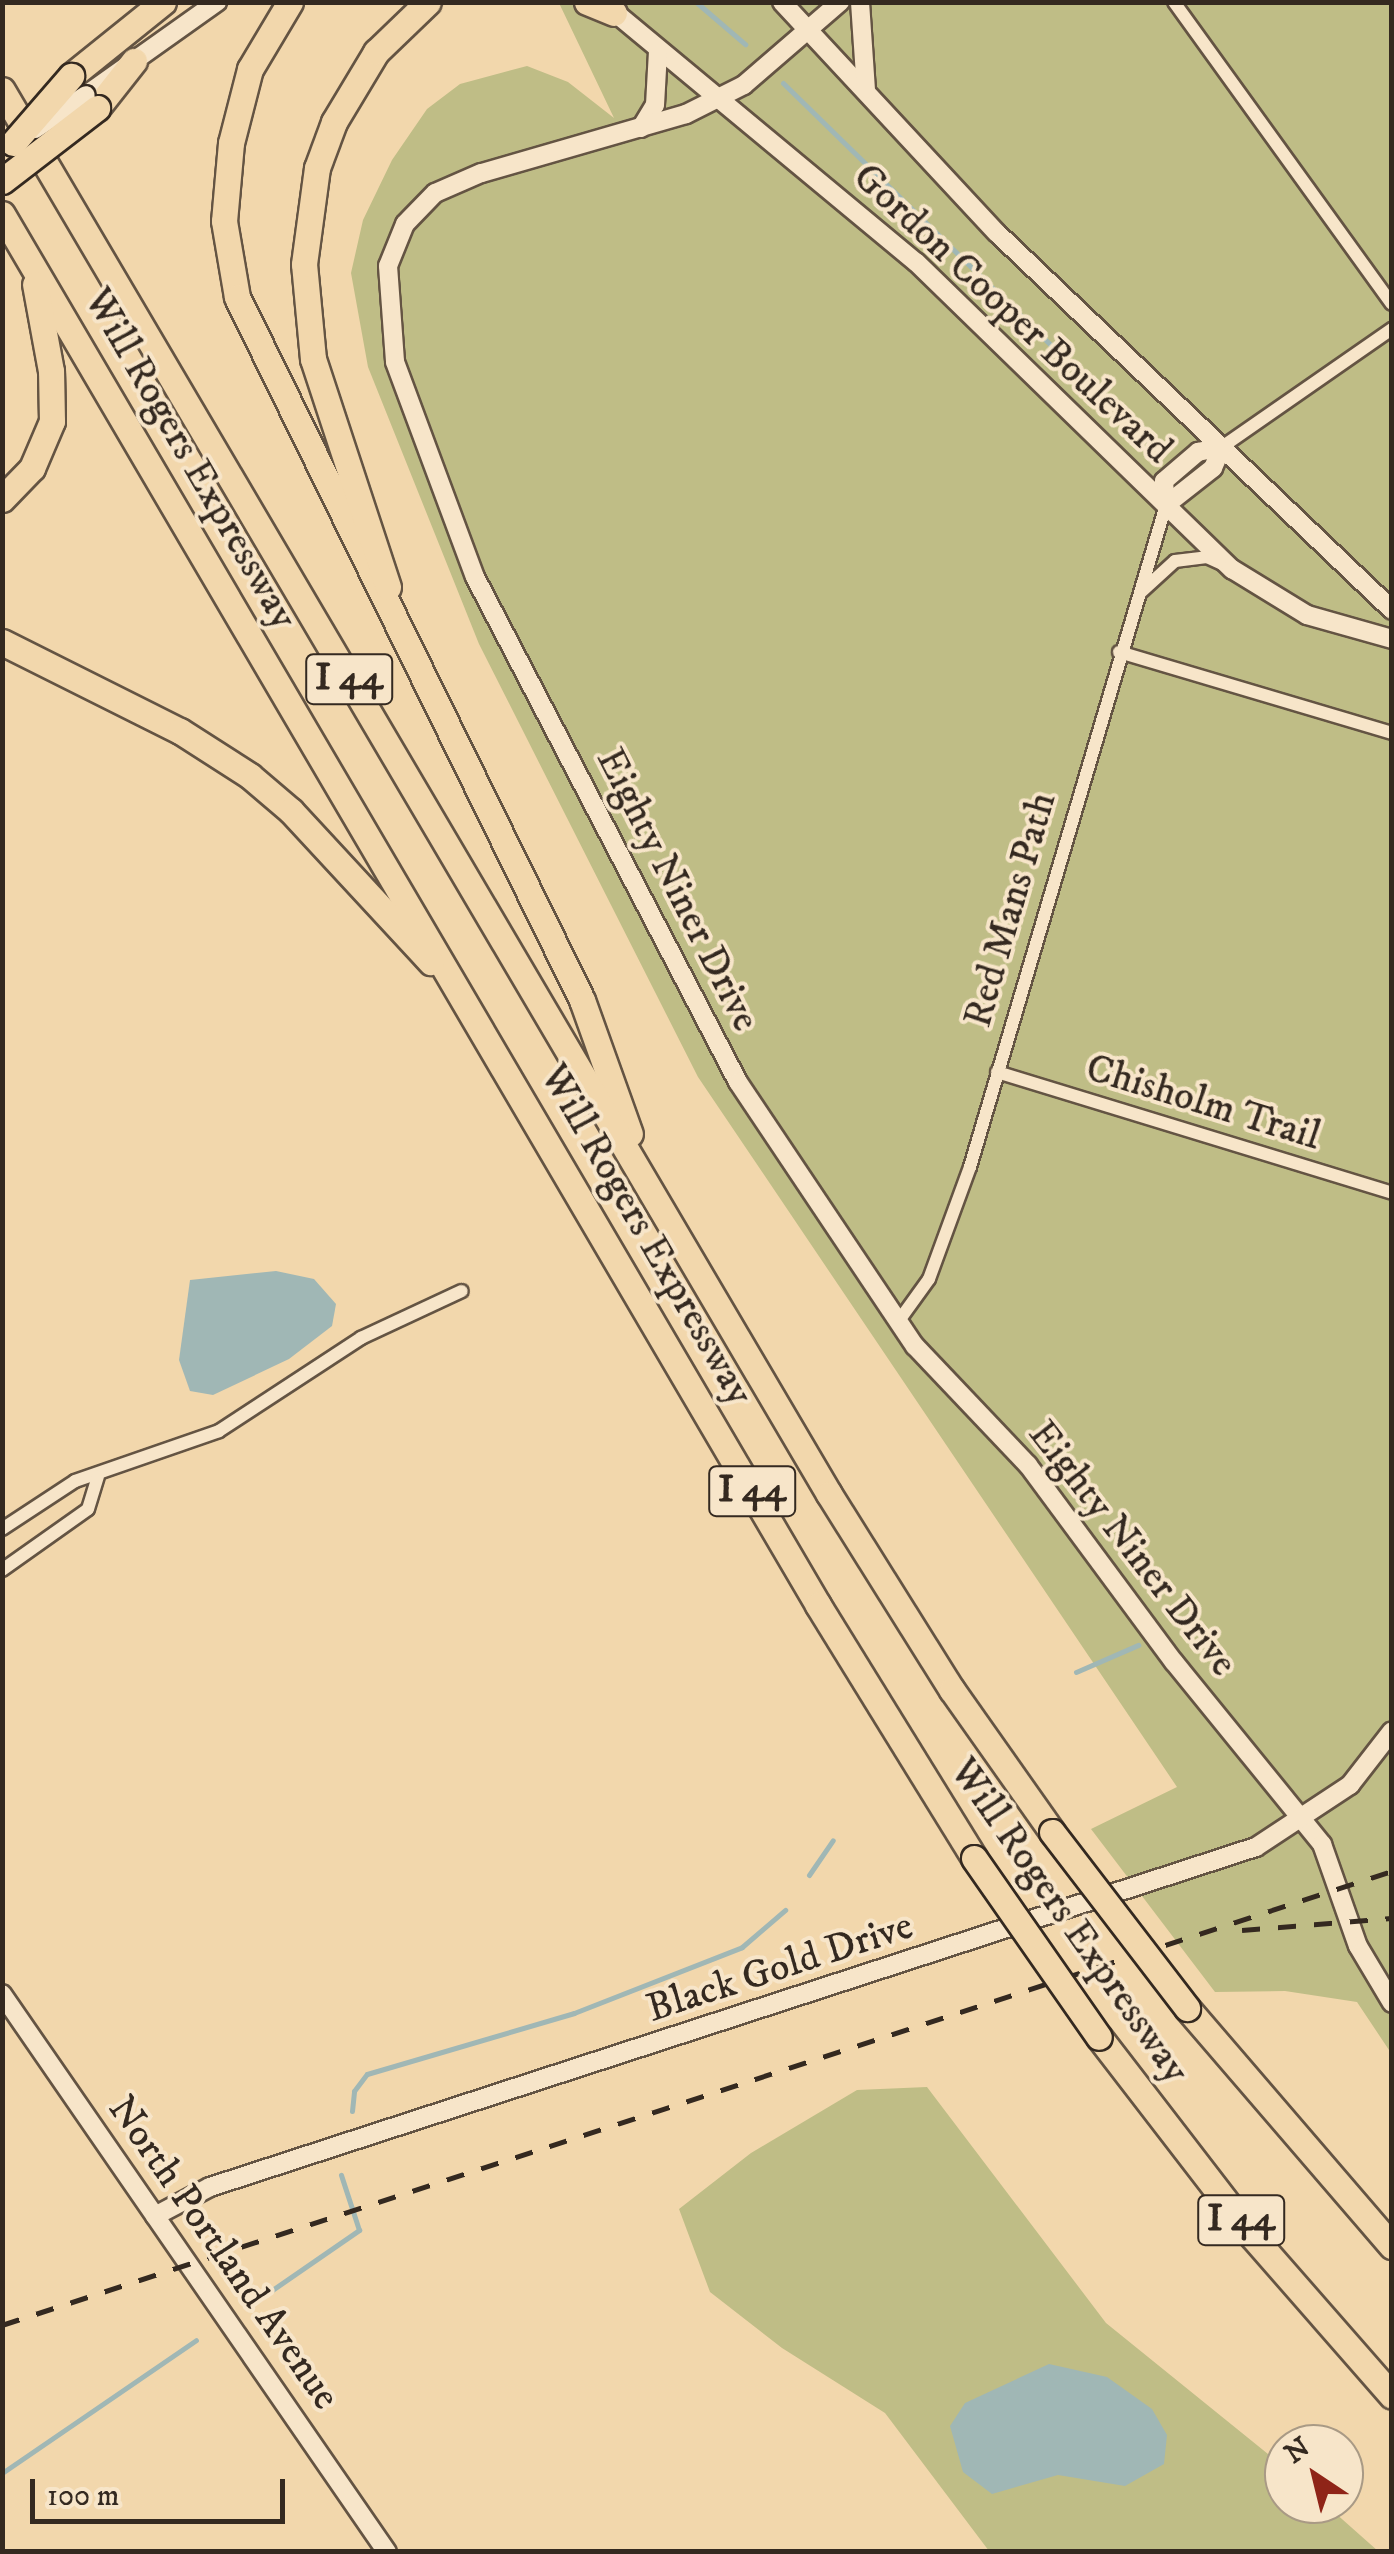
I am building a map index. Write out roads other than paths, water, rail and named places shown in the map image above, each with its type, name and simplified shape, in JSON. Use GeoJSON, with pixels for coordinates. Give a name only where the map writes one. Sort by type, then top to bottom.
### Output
{"type":"FeatureCollection","features":[{"type":"Feature","properties":{"kind":"highway"},"geometry":{"type":"LineString","coordinates":[[2,181],[164,2]]}},
{"type":"Feature","properties":{"kind":"highway"},"geometry":{"type":"LineString","coordinates":[[290,2],[250,70],[238,108],[225,180],[228,261],[250,333],[582,1000],[650,1192]]}},
{"type":"Feature","properties":{"kind":"highway"},"geometry":{"type":"LineString","coordinates":[[402,640],[378,546],[312,360],[304,264],[317,168],[334,122],[376,52],[428,2]]}},
{"type":"Feature","properties":{"kind":"highway"},"geometry":{"type":"LineString","coordinates":[[587,2],[609,8]]}},
{"type":"Feature","properties":{"kind":"highway"},"geometry":{"type":"LineString","coordinates":[[8,146],[134,61]]}},
{"type":"Feature","properties":{"kind":"highway","name":"Will Rogers Expressway"},"geometry":{"type":"LineString","coordinates":[[2,90],[888,1590],[1052,1832],[1187,2008],[1392,2246]]}},
{"type":"Feature","properties":{"kind":"highway","name":"Will Rogers Expressway"},"geometry":{"type":"LineString","coordinates":[[2,214],[974,1858],[1099,2037],[1253,2236],[1392,2396]]}},
{"type":"Feature","properties":{"kind":"highway"},"geometry":{"type":"LineString","coordinates":[[2,499],[32,468],[52,421],[51,371],[32,264]]}},
{"type":"Feature","properties":{"kind":"highway"},"geometry":{"type":"LineString","coordinates":[[9,646],[180,731],[250,776],[456,986]]}},
{"type":"Feature","properties":{"kind":"street"},"geometry":{"type":"LineString","coordinates":[[134,61],[217,2]]}},
{"type":"Feature","properties":{"kind":"street","name":"Gordon Cooper Boulevard"},"geometry":{"type":"LineString","coordinates":[[782,2],[808,25],[997,232],[1392,610]]}},
{"type":"Feature","properties":{"kind":"street"},"geometry":{"type":"LineString","coordinates":[[807,2],[808,25]]}},
{"type":"Feature","properties":{"kind":"street","name":"Eighty Niner Drive"},"geometry":{"type":"LineString","coordinates":[[840,2],[827,18],[808,25],[744,85],[718,98],[640,128],[472,176],[424,202],[406,224],[388,266],[395,362],[469,565],[738,1082],[898,1322],[1028,1466],[1174,1662],[1322,1844],[1358,1946],[1392,2002]]}},
{"type":"Feature","properties":{"kind":"street"},"geometry":{"type":"LineString","coordinates":[[860,2],[866,90]]}},
{"type":"Feature","properties":{"kind":"street"},"geometry":{"type":"LineString","coordinates":[[1174,2],[1392,304]]}},
{"type":"Feature","properties":{"kind":"street","name":"Gordon Cooper Boulevard"},"geometry":{"type":"LineString","coordinates":[[609,8],[916,262],[1232,570],[1308,615],[1392,639]]}},
{"type":"Feature","properties":{"kind":"street"},"geometry":{"type":"LineString","coordinates":[[640,128],[655,105],[658,51]]}},
{"type":"Feature","properties":{"kind":"street"},"geometry":{"type":"LineString","coordinates":[[1166,506],[1213,468],[1222,448],[1392,329]]}},
{"type":"Feature","properties":{"kind":"street","name":"Red Mans Path"},"geometry":{"type":"LineString","coordinates":[[898,1322],[929,1280],[997,1072],[1119,652],[1166,506]]}},
{"type":"Feature","properties":{"kind":"street"},"geometry":{"type":"LineString","coordinates":[[1134,602],[1175,561],[1207,557],[1232,570]]}},
{"type":"Feature","properties":{"kind":"street"},"geometry":{"type":"LineString","coordinates":[[1119,652],[1392,732]]}},
{"type":"Feature","properties":{"kind":"street","name":"Chisholm Trail"},"geometry":{"type":"LineString","coordinates":[[997,1072],[1392,1192]]}},
{"type":"Feature","properties":{"kind":"street"},"geometry":{"type":"LineString","coordinates":[[2,1529],[75,1481],[98,1477],[218,1431],[362,1338],[462,1291]]}},
{"type":"Feature","properties":{"kind":"street"},"geometry":{"type":"LineString","coordinates":[[5,1562],[88,1509],[98,1477]]}},
{"type":"Feature","properties":{"kind":"street","name":"Black Gold Drive"},"geometry":{"type":"LineString","coordinates":[[154,2216],[210,2187],[1196,1868],[1304,1820],[1350,1785],[1392,1730]]}},
{"type":"Feature","properties":{"kind":"street","name":"North Portland Avenue"},"geometry":{"type":"LineString","coordinates":[[2,1994],[387,2552]]}},
{"type":"Feature","properties":{"kind":"water"},"geometry":{"type":"Polygon","coordinates":[[[276,1271],[314,1279],[336,1304],[332,1326],[289,1359],[213,1395],[190,1391],[179,1360],[190,1280],[276,1271]]]}},
{"type":"Feature","properties":{"kind":"water"},"geometry":{"type":"Polygon","coordinates":[[[1049,2364],[1107,2377],[1152,2409],[1167,2435],[1164,2464],[1125,2486],[1058,2475],[992,2494],[963,2472],[950,2426],[965,2403],[1049,2364]]]}},
{"type":"Feature","properties":{"kind":"waterway"},"geometry":{"type":"LineString","coordinates":[[696,2],[745,44]]}},
{"type":"Feature","properties":{"kind":"waterway"},"geometry":{"type":"LineString","coordinates":[[783,83],[1153,445]]}},
{"type":"Feature","properties":{"kind":"waterway"},"geometry":{"type":"LineString","coordinates":[[1076,1672],[1138,1645]]}},
{"type":"Feature","properties":{"kind":"waterway"},"geometry":{"type":"LineString","coordinates":[[809,1875],[833,1840]]}},
{"type":"Feature","properties":{"kind":"waterway"},"geometry":{"type":"LineString","coordinates":[[352,2111],[354,2091],[367,2074],[574,2013],[742,1947],[785,1910]]}},
{"type":"Feature","properties":{"kind":"waterway"},"geometry":{"type":"LineString","coordinates":[[249,2306],[359,2230],[341,2175]]}},
{"type":"Feature","properties":{"kind":"waterway"},"geometry":{"type":"LineString","coordinates":[[2,2473],[196,2340]]}},
{"type":"Feature","properties":{"kind":"railway"},"geometry":{"type":"LineString","coordinates":[[2,2325],[1392,1871]]}},
{"type":"Feature","properties":{"kind":"railway"},"geometry":{"type":"LineString","coordinates":[[1242,1930],[1392,1918]]}}]}
